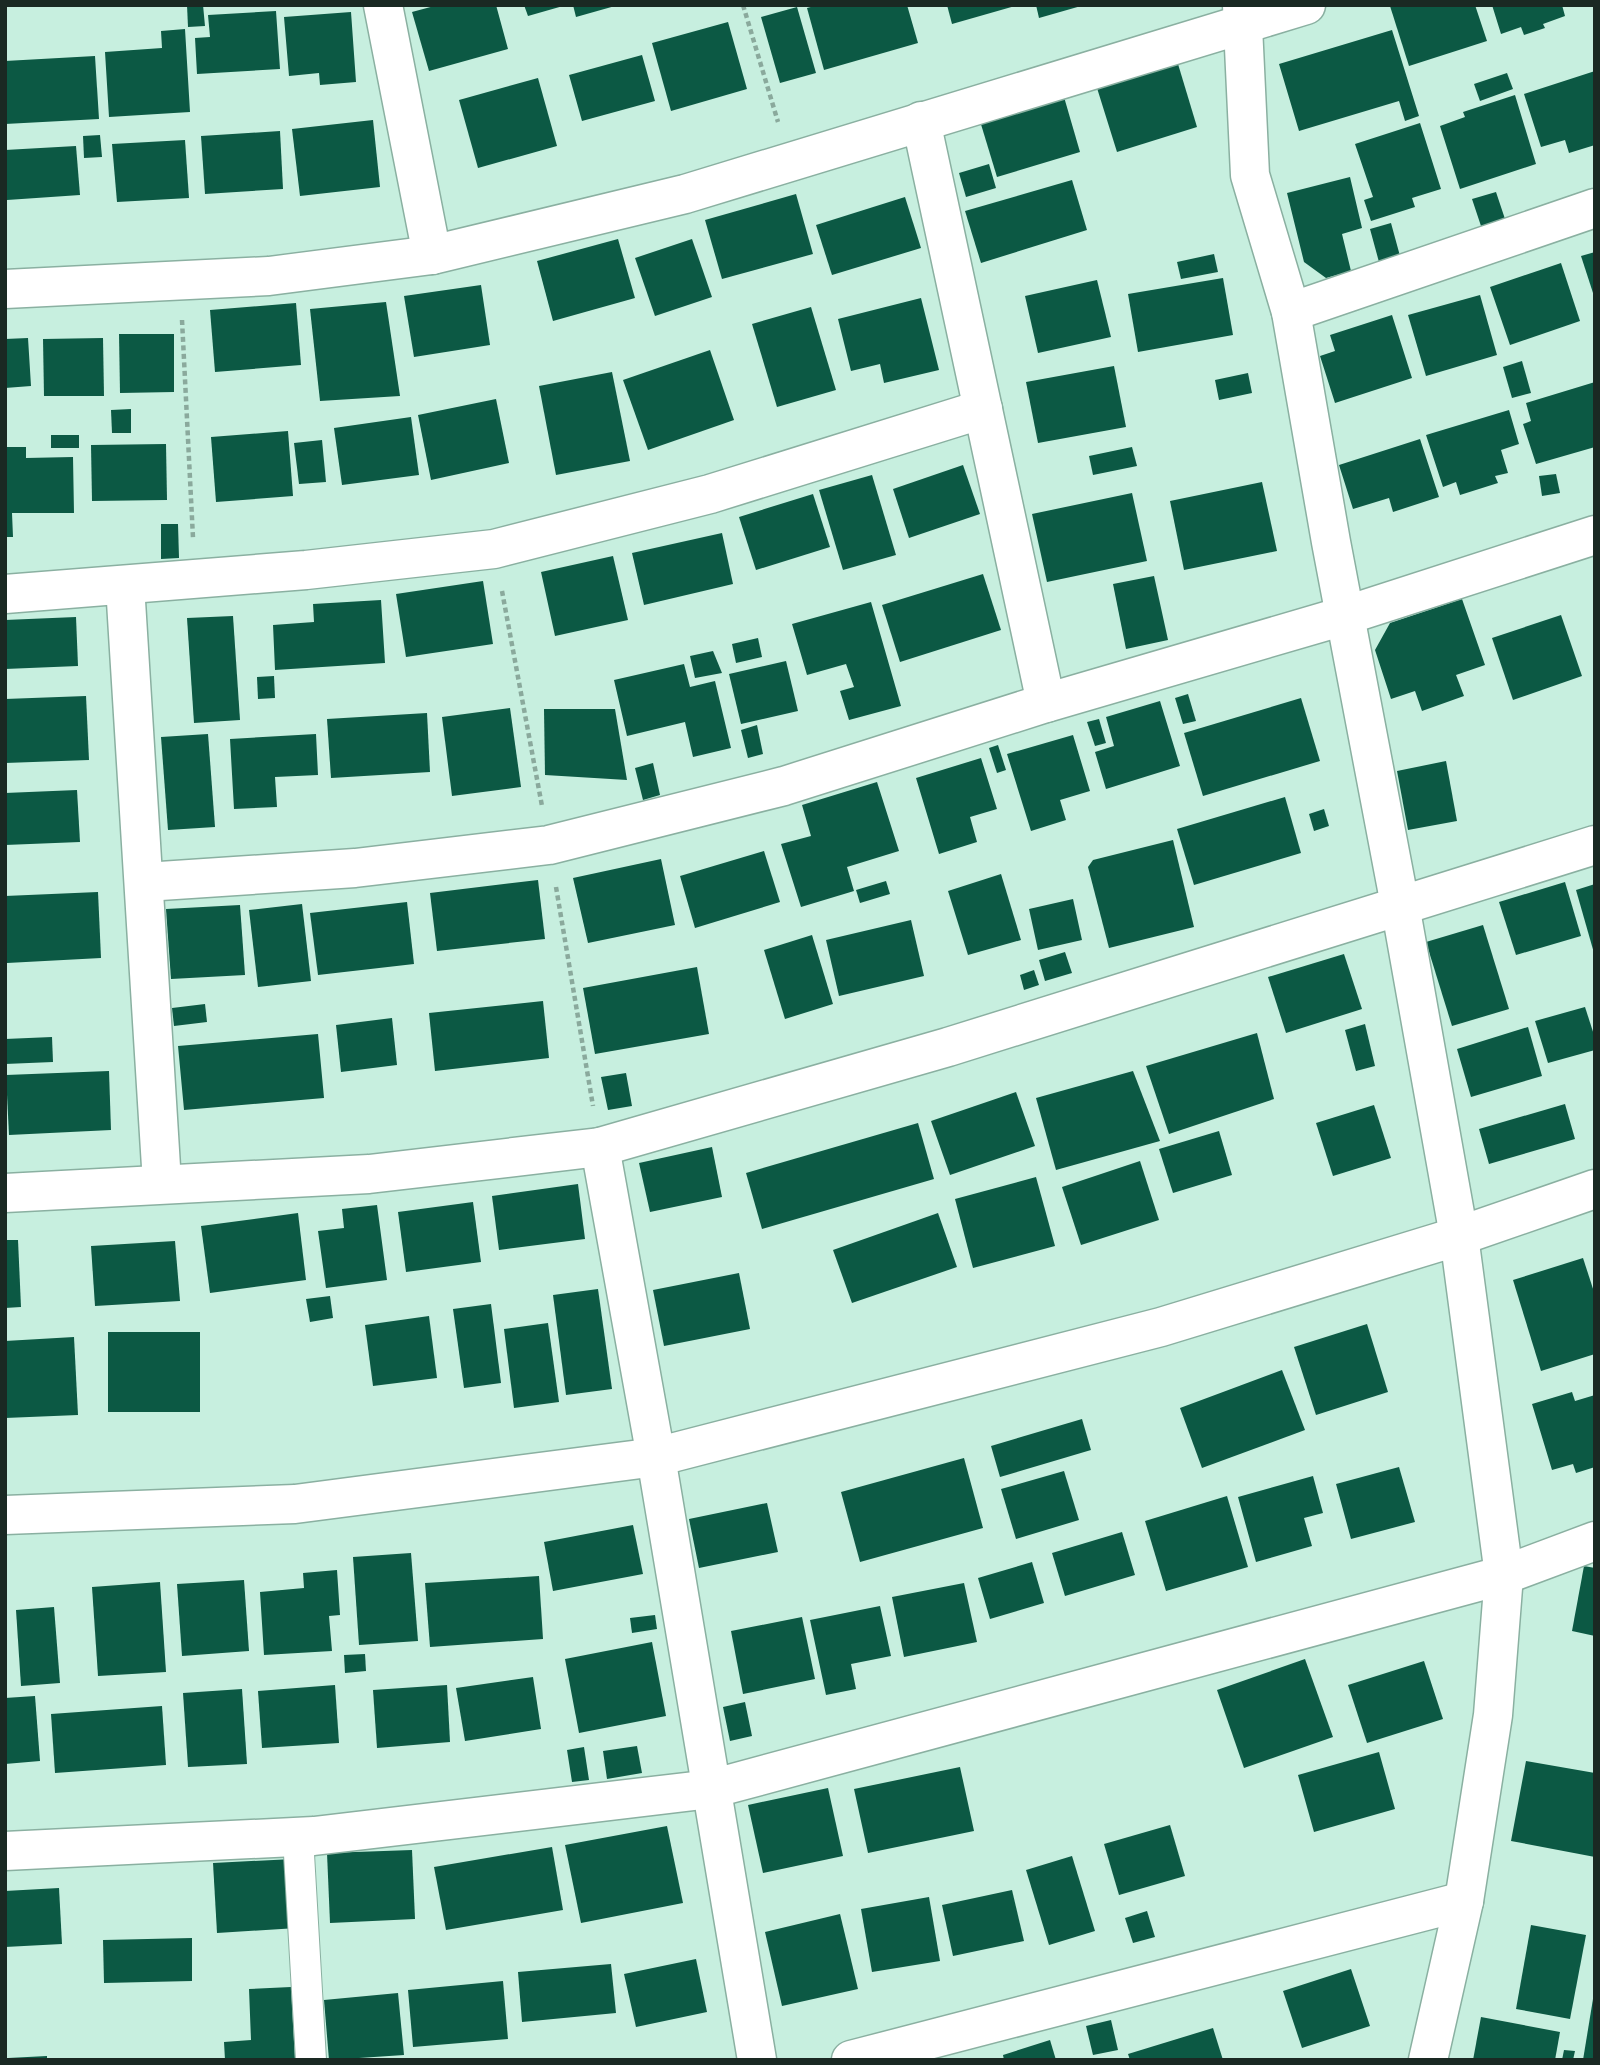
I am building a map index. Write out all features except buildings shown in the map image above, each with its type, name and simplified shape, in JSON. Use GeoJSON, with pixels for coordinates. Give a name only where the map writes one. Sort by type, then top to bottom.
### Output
{"type":"FeatureCollection","features":[{"type":"Feature","properties":{"kind":"street"},"geometry":{"type":"LineString","coordinates":[[383,5],[432,255]]}},
{"type":"Feature","properties":{"kind":"street"},"geometry":{"type":"LineString","coordinates":[[5,289],[269,276],[432,255],[685,194],[921,121],[1243,15],[1306,5]]}},
{"type":"Feature","properties":{"kind":"street"},"geometry":{"type":"LineString","coordinates":[[1243,15],[1250,175],[1291,312],[1400,905],[1459,1236],[1504,1575],[1493,1715],[1464,1902],[1428,2060]]}},
{"type":"Feature","properties":{"kind":"street"},"geometry":{"type":"LineString","coordinates":[[921,121],[1046,703]]}},
{"type":"Feature","properties":{"kind":"street"},"geometry":{"type":"LineString","coordinates":[[1291,312],[1595,208]]}},
{"type":"Feature","properties":{"kind":"street"},"geometry":{"type":"LineString","coordinates":[[5,594],[195,580],[494,549],[710,495],[983,409]]}},
{"type":"Feature","properties":{"kind":"street"},"geometry":{"type":"LineString","coordinates":[[145,882],[355,868],[541,847],[784,786],[1046,703],[1347,615],[1595,535]]}},
{"type":"Feature","properties":{"kind":"street"},"geometry":{"type":"LineString","coordinates":[[125,585],[162,1183]]}},
{"type":"Feature","properties":{"kind":"street"},"geometry":{"type":"LineString","coordinates":[[5,1193],[369,1174],[600,1147],[948,1047],[1595,845]]}},
{"type":"Feature","properties":{"kind":"street"},"geometry":{"type":"LineString","coordinates":[[600,1147],[656,1457],[757,2060]]}},
{"type":"Feature","properties":{"kind":"street"},"geometry":{"type":"LineString","coordinates":[[5,1516],[295,1504],[656,1457],[1161,1326],[1459,1236],[1595,1189]]}},
{"type":"Feature","properties":{"kind":"street"},"geometry":{"type":"LineString","coordinates":[[5,1851],[298,1837],[711,1790],[1504,1575],[1595,1541]]}},
{"type":"Feature","properties":{"kind":"street"},"geometry":{"type":"LineString","coordinates":[[298,1837],[311,2060]]}},
{"type":"Feature","properties":{"kind":"street"},"geometry":{"type":"LineString","coordinates":[[851,2060],[1464,1902]]}},
{"type":"Feature","properties":{"kind":"path"},"geometry":{"type":"LineString","coordinates":[[743,5],[790,162]]}},
{"type":"Feature","properties":{"kind":"path"},"geometry":{"type":"LineString","coordinates":[[180,280],[195,580]]}}]}
